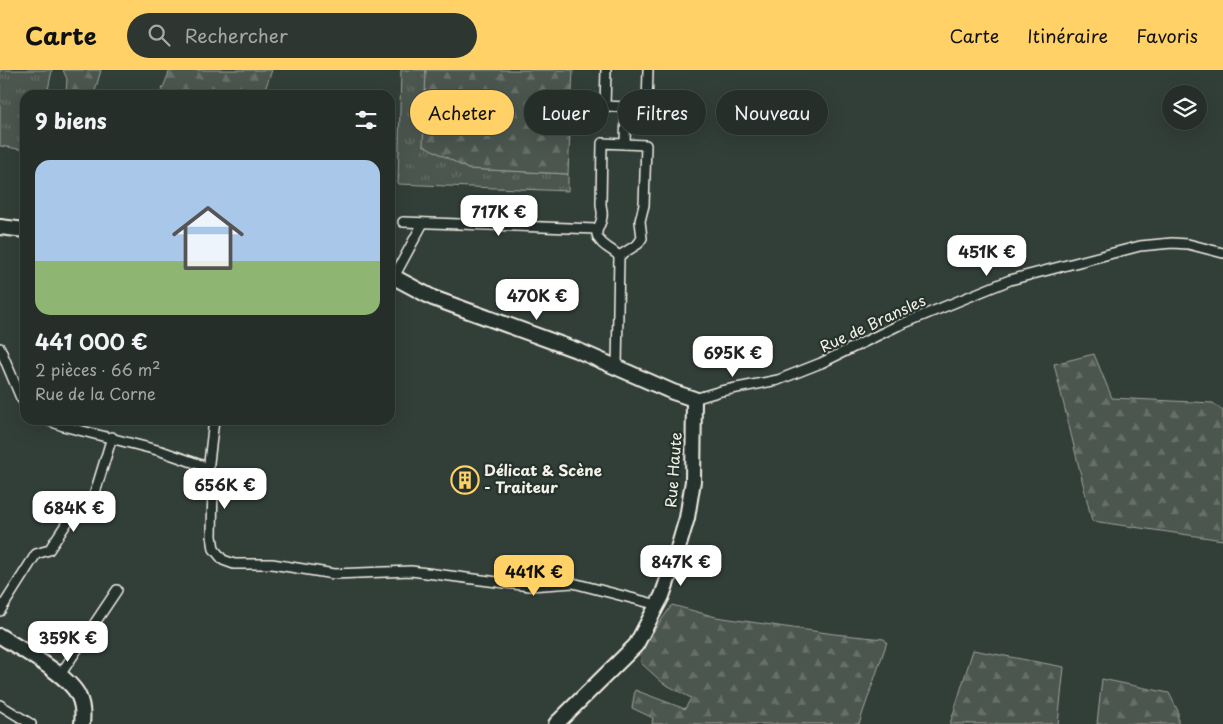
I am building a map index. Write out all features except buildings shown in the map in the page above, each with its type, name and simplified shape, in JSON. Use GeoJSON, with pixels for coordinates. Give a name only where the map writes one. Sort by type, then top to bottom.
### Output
{"type":"FeatureCollection","features":[{"type":"Feature","properties":{"kind":"street"},"geometry":{"type":"LineString","coordinates":[[606,70],[605,106],[618,107]]}},
{"type":"Feature","properties":{"kind":"street"},"geometry":{"type":"LineString","coordinates":[[647,90],[648,70]]}},
{"type":"Feature","properties":{"kind":"street"},"geometry":{"type":"LineString","coordinates":[[625,135],[625,144]]}},
{"type":"Feature","properties":{"kind":"street"},"geometry":{"type":"LineString","coordinates":[[602,143],[646,144],[644,205],[640,221],[642,238],[638,244],[619,256],[603,243],[596,229],[603,214],[600,204],[602,143]]}},
{"type":"Feature","properties":{"kind":"street"},"geometry":{"type":"LineString","coordinates":[[403,222],[596,229]]}},
{"type":"Feature","properties":{"kind":"street"},"geometry":{"type":"LineString","coordinates":[[395,271],[423,223]]}},
{"type":"Feature","properties":{"kind":"street"},"geometry":{"type":"LineString","coordinates":[[0,227],[20,229]]}},
{"type":"Feature","properties":{"kind":"street","name":"Rue de Bransles"},"geometry":{"type":"LineString","coordinates":[[694,399],[778,380],[821,363],[897,326],[1010,280],[1140,246],[1172,243],[1188,244],[1223,253]]}},
{"type":"Feature","properties":{"kind":"street"},"geometry":{"type":"LineString","coordinates":[[617,368],[619,256]]}},
{"type":"Feature","properties":{"kind":"street"},"geometry":{"type":"LineString","coordinates":[[395,278],[433,298],[579,351],[672,392],[694,399]]}},
{"type":"Feature","properties":{"kind":"street"},"geometry":{"type":"LineString","coordinates":[[0,348],[20,396]]}},
{"type":"Feature","properties":{"kind":"street","name":"Rue Haute"},"geometry":{"type":"LineString","coordinates":[[556,724],[636,645],[658,605],[674,562],[687,518],[692,481],[694,399]]}},
{"type":"Feature","properties":{"kind":"street"},"geometry":{"type":"LineString","coordinates":[[60,425],[112,437],[201,465],[208,471],[213,480],[212,536],[214,549],[223,560],[234,564],[272,564],[334,574],[411,571],[529,586],[573,583],[658,605]]}},
{"type":"Feature","properties":{"kind":"street"},"geometry":{"type":"LineString","coordinates":[[208,471],[213,425]]}},
{"type":"Feature","properties":{"kind":"street"},"geometry":{"type":"LineString","coordinates":[[0,611],[36,554],[49,550],[74,512],[94,496],[112,437]]}},
{"type":"Feature","properties":{"kind":"street"},"geometry":{"type":"LineString","coordinates":[[60,675],[117,590]]}},
{"type":"Feature","properties":{"kind":"street"},"geometry":{"type":"LineString","coordinates":[[0,636],[69,682],[79,696],[83,712],[82,724]]}},
{"type":"Feature","properties":{"kind":"street"},"geometry":{"type":"LineString","coordinates":[[0,706],[31,724]]}},
{"type":"Feature","properties":{"kind":"green space"},"geometry":{"type":"Polygon","coordinates":[[[0,70],[52,70],[48,90],[20,90],[20,149],[0,146],[0,70]]]}},
{"type":"Feature","properties":{"kind":"green space"},"geometry":{"type":"Polygon","coordinates":[[[63,70],[101,70],[95,90],[66,90],[67,79],[63,70]]]}},
{"type":"Feature","properties":{"kind":"green space"},"geometry":{"type":"Polygon","coordinates":[[[170,70],[272,70],[265,90],[162,90],[170,70]]]}},
{"type":"Feature","properties":{"kind":"green space"},"geometry":{"type":"Polygon","coordinates":[[[401,70],[426,70],[425,90],[410,90],[410,135],[424,135],[424,145],[468,169],[568,174],[568,191],[398,184],[401,70]]]}},
{"type":"Feature","properties":{"kind":"green space"},"geometry":{"type":"Polygon","coordinates":[[[426,70],[573,70],[572,90],[524,90],[524,135],[570,135],[568,174],[468,169],[423,145],[423,135],[514,135],[514,90],[425,90],[426,70]]]}},
{"type":"Feature","properties":{"kind":"green space"},"geometry":{"type":"Polygon","coordinates":[[[1094,354],[1112,398],[1213,403],[1223,411],[1223,540],[1092,521],[1054,364],[1094,354]]]}},
{"type":"Feature","properties":{"kind":"green space"},"geometry":{"type":"Polygon","coordinates":[[[672,605],[716,617],[834,634],[884,639],[887,642],[859,724],[652,724],[653,718],[632,708],[635,690],[685,709],[691,698],[663,683],[641,663],[640,651],[672,605]]]}},
{"type":"Feature","properties":{"kind":"green space"},"geometry":{"type":"Polygon","coordinates":[[[973,650],[1064,667],[1058,724],[950,724],[973,650]]]}},
{"type":"Feature","properties":{"kind":"green space"},"geometry":{"type":"Polygon","coordinates":[[[1102,679],[1169,693],[1178,711],[1178,724],[1097,724],[1102,679]]]}},
{"type":"Feature","properties":{"kind":"place","name":"Délicat & Scène - Traiteur"},"geometry":{"type":"Point","coordinates":[465,480]}}]}
